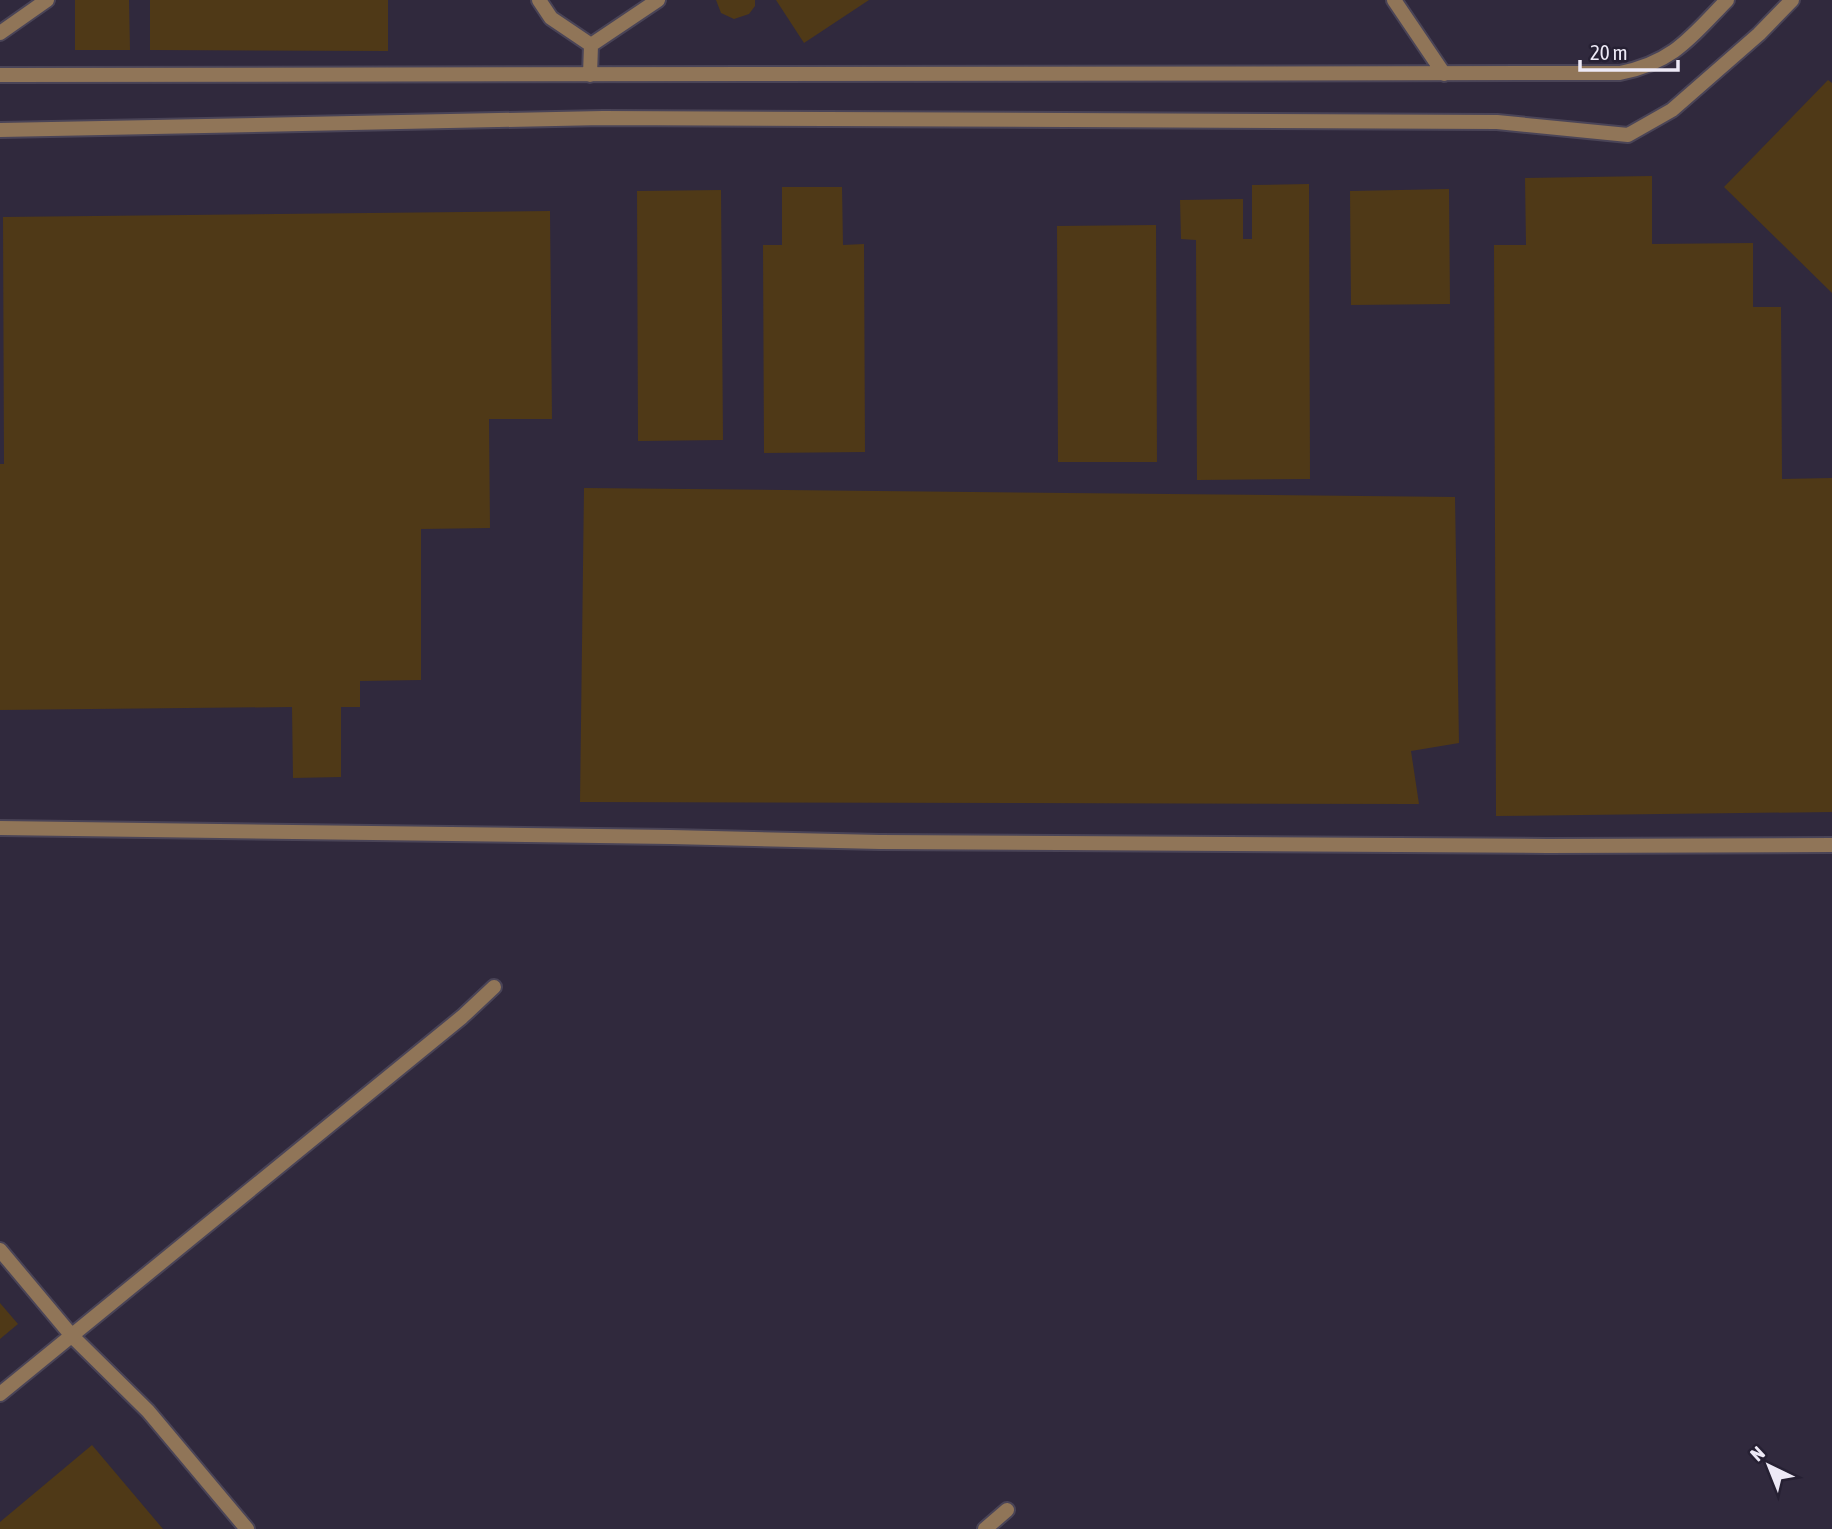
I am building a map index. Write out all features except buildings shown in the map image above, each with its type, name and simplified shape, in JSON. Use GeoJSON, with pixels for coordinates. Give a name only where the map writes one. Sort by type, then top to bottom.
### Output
{"type":"FeatureCollection","features":[{"type":"Feature","properties":{"kind":"street"},"geometry":{"type":"LineString","coordinates":[[0,33],[47,0]]}},
{"type":"Feature","properties":{"kind":"street"},"geometry":{"type":"LineString","coordinates":[[539,0],[551,18],[591,45]]}},
{"type":"Feature","properties":{"kind":"street"},"geometry":{"type":"LineString","coordinates":[[591,45],[658,0]]}},
{"type":"Feature","properties":{"kind":"street"},"geometry":{"type":"LineString","coordinates":[[1394,0],[1444,74]]}},
{"type":"Feature","properties":{"kind":"street"},"geometry":{"type":"LineString","coordinates":[[0,75],[1620,73],[1642,69],[1679,50],[1727,0]]}},
{"type":"Feature","properties":{"kind":"street"},"geometry":{"type":"LineString","coordinates":[[0,130],[617,118],[1496,122],[1628,135],[1672,110],[1759,34],[1792,0]]}},
{"type":"Feature","properties":{"kind":"street"},"geometry":{"type":"LineString","coordinates":[[590,75],[591,45]]}},
{"type":"Feature","properties":{"kind":"street"},"geometry":{"type":"LineString","coordinates":[[0,828],[880,842],[1832,845]]}},
{"type":"Feature","properties":{"kind":"street"},"geometry":{"type":"LineString","coordinates":[[0,1394],[462,1017],[494,987]]}},
{"type":"Feature","properties":{"kind":"street"},"geometry":{"type":"LineString","coordinates":[[0,1250],[72,1336],[148,1410],[247,1529]]}},
{"type":"Feature","properties":{"kind":"street"},"geometry":{"type":"LineString","coordinates":[[985,1529],[1007,1510]]}}]}
